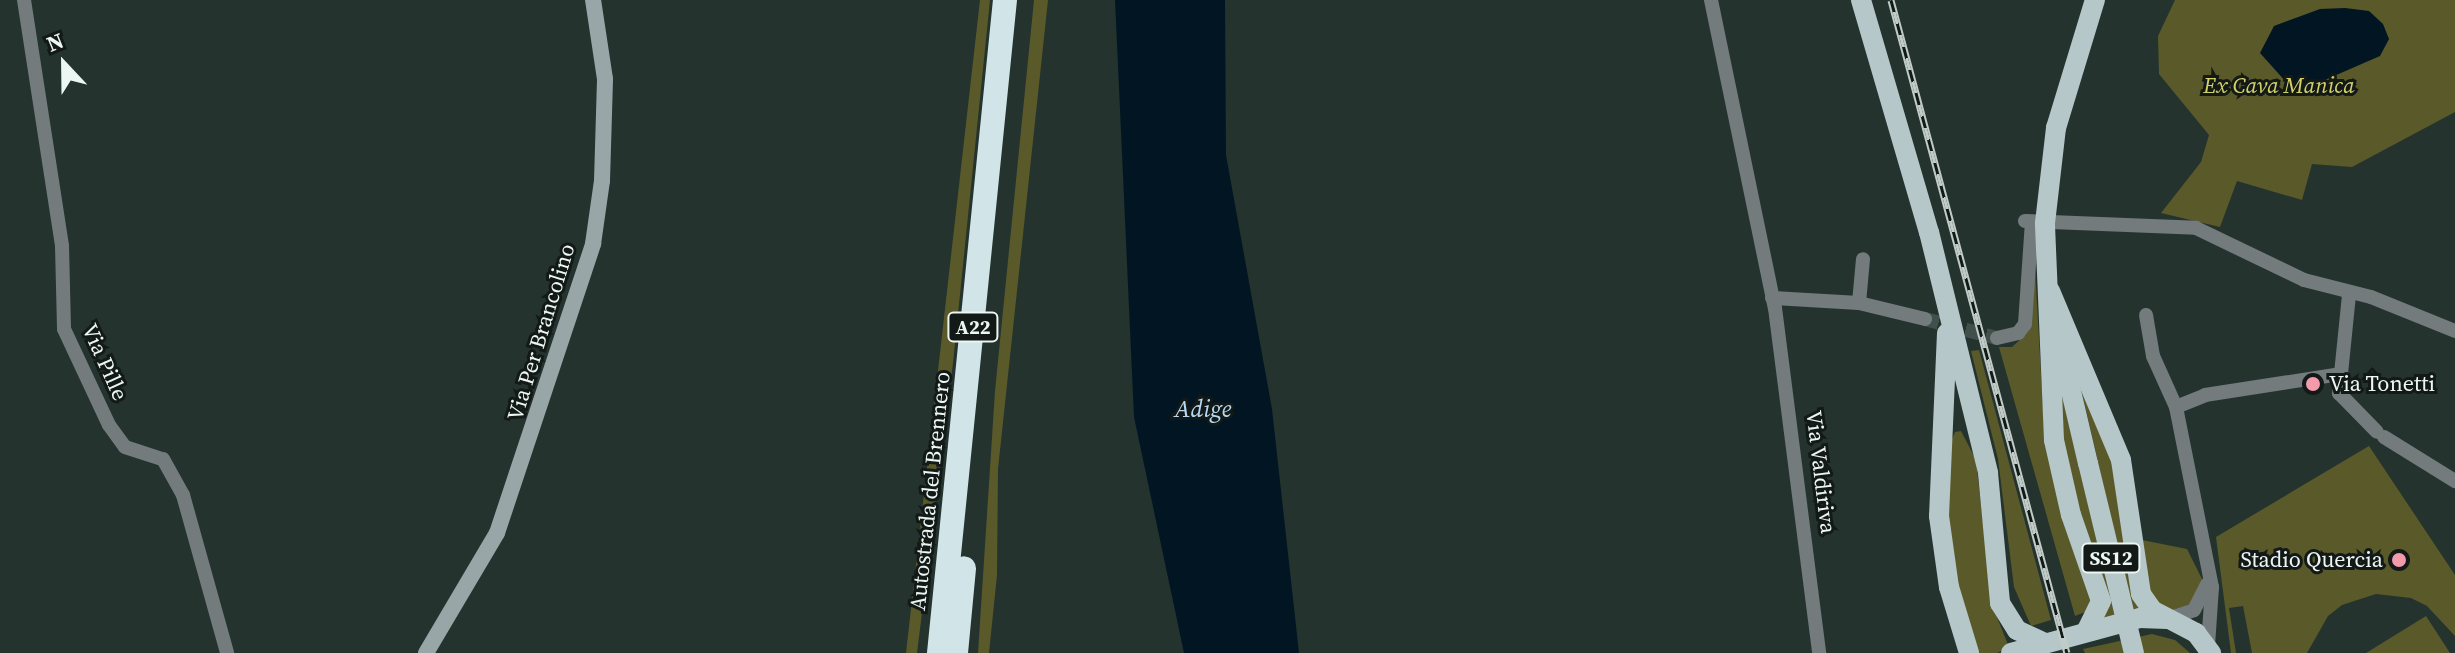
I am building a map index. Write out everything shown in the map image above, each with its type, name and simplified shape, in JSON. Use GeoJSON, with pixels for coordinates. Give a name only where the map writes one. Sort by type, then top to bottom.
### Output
{"type":"FeatureCollection","features":[{"type":"Feature","properties":{"kind":"highway","name":"Autostrada del Brennero"},"geometry":{"type":"LineString","coordinates":[[939,653],[1005,0]]}},
{"type":"Feature","properties":{"kind":"highway","name":"Autostrada del Brennero"},"geometry":{"type":"LineString","coordinates":[[956,653],[1022,0]]}},
{"type":"Feature","properties":{"kind":"highway"},"geometry":{"type":"LineString","coordinates":[[928,653],[945,598]]}},
{"type":"Feature","properties":{"kind":"highway"},"geometry":{"type":"LineString","coordinates":[[959,622],[964,653]]}},
{"type":"Feature","properties":{"kind":"main road","name":"Via Per Brancolino"},"geometry":{"type":"LineString","coordinates":[[426,653],[497,533],[593,244],[602,181],[605,79],[593,0]]}},
{"type":"Feature","properties":{"kind":"main road"},"geometry":{"type":"LineString","coordinates":[[1861,0],[1902,132],[1988,473],[2000,603],[2017,630],[2045,643]]}},
{"type":"Feature","properties":{"kind":"main road","name":"SS12"},"geometry":{"type":"LineString","coordinates":[[2095,0],[2056,128],[2034,222],[2134,653]]}},
{"type":"Feature","properties":{"kind":"main road"},"geometry":{"type":"LineString","coordinates":[[2047,284],[2121,460],[2141,594],[2167,619],[2210,649]]}},
{"type":"Feature","properties":{"kind":"main road"},"geometry":{"type":"LineString","coordinates":[[2047,284],[2047,368],[2059,470],[2101,601],[2086,632]]}},
{"type":"Feature","properties":{"kind":"main road"},"geometry":{"type":"LineString","coordinates":[[1949,317],[1938,448],[1939,516],[1949,587],[1969,653]]}},
{"type":"Feature","properties":{"kind":"main road"},"geometry":{"type":"LineString","coordinates":[[2011,653],[2140,618],[2167,619]]}},
{"type":"Feature","properties":{"kind":"street","name":"Via Pille"},"geometry":{"type":"LineString","coordinates":[[24,0],[62,246],[64,329],[109,425],[125,447],[163,459],[183,495],[227,653]]}},
{"type":"Feature","properties":{"kind":"street","name":"Via Valdiriva"},"geometry":{"type":"LineString","coordinates":[[1711,0],[1772,298],[1819,653]]}},
{"type":"Feature","properties":{"kind":"street"},"geometry":{"type":"LineString","coordinates":[[1997,338],[2018,333],[2025,324],[2034,222],[2161,222],[2196,228],[2304,280],[2349,295],[2371,297],[2455,331]]}},
{"type":"Feature","properties":{"kind":"street"},"geometry":{"type":"LineString","coordinates":[[1859,303],[1863,259]]}},
{"type":"Feature","properties":{"kind":"street"},"geometry":{"type":"LineString","coordinates":[[2349,295],[2339,393],[2381,434],[2455,481]]}},
{"type":"Feature","properties":{"kind":"street"},"geometry":{"type":"LineString","coordinates":[[1772,298],[1859,303],[1925,319]]}},
{"type":"Feature","properties":{"kind":"street"},"geometry":{"type":"LineString","coordinates":[[2146,315],[2153,356],[2176,407],[2213,601],[2210,649]]}},
{"type":"Feature","properties":{"kind":"street"},"geometry":{"type":"LineString","coordinates":[[2176,407],[2205,395],[2341,374]]}},
{"type":"Feature","properties":{"kind":"street"},"geometry":{"type":"LineString","coordinates":[[2167,619],[2194,610],[2203,600],[2208,575]]}},
{"type":"Feature","properties":{"kind":"green space"},"geometry":{"type":"Polygon","coordinates":[[[980,0],[990,0],[953,363],[917,653],[906,653],[980,0]]]}},
{"type":"Feature","properties":{"kind":"green space"},"geometry":{"type":"Polygon","coordinates":[[[1034,0],[1048,0],[998,469],[997,575],[989,653],[978,653],[995,391],[1034,0]]]}},
{"type":"Feature","properties":{"kind":"green space","name":"Ex Cava Manica"},"geometry":{"type":"Polygon","coordinates":[[[2175,0],[2455,0],[2455,112],[2352,167],[2312,164],[2302,200],[2237,181],[2220,227],[2161,213],[2201,162],[2209,135],[2159,74],[2158,36],[2175,0]]]}},
{"type":"Feature","properties":{"kind":"green space"},"geometry":{"type":"Polygon","coordinates":[[[2033,234],[2045,444],[2092,602],[2090,610],[2075,616],[1999,347],[2012,347],[2024,336],[2033,234]]]}},
{"type":"Feature","properties":{"kind":"green space"},"geometry":{"type":"Polygon","coordinates":[[[1979,350],[2051,620],[2031,626],[2014,587],[1998,459],[1971,351],[1979,350]]]}},
{"type":"Feature","properties":{"kind":"green space"},"geometry":{"type":"Polygon","coordinates":[[[2057,374],[2115,617],[2104,619],[2069,492],[2057,374]]]}},
{"type":"Feature","properties":{"kind":"green space"},"geometry":{"type":"Polygon","coordinates":[[[2081,389],[2113,453],[2142,608],[2133,612],[2081,389]]]}},
{"type":"Feature","properties":{"kind":"green space"},"geometry":{"type":"Polygon","coordinates":[[[1961,431],[1976,460],[1992,605],[2009,647],[1997,653],[1974,653],[1945,552],[1948,449],[1955,432],[1961,431]]]}},
{"type":"Feature","properties":{"kind":"green space"},"geometry":{"type":"Polygon","coordinates":[[[2369,446],[2455,575],[2455,636],[2427,606],[2411,598],[2376,594],[2342,605],[2328,616],[2307,653],[2252,653],[2243,606],[2229,608],[2236,653],[2231,653],[2216,537],[2369,446]]]}},
{"type":"Feature","properties":{"kind":"green space"},"geometry":{"type":"Polygon","coordinates":[[[2142,540],[2187,549],[2202,579],[2201,592],[2192,604],[2172,610],[2151,598],[2142,540]]]}},
{"type":"Feature","properties":{"kind":"green space","name":"Stadio Quercia"},"geometry":{"type":"Polygon","coordinates":[[[2426,616],[2450,653],[2366,653],[2426,616]]]}},
{"type":"Feature","properties":{"kind":"green space"},"geometry":{"type":"Polygon","coordinates":[[[2152,634],[2175,640],[2190,653],[2085,653],[2083,649],[2152,634]]]}},
{"type":"Feature","properties":{"kind":"water","name":"Adige"},"geometry":{"type":"Polygon","coordinates":[[[1115,0],[1225,0],[1226,155],[1272,409],[1299,653],[1184,653],[1134,417],[1115,0]]]}},
{"type":"Feature","properties":{"kind":"water"},"geometry":{"type":"Polygon","coordinates":[[[2320,9],[2369,11],[2383,24],[2389,39],[2380,56],[2311,86],[2287,83],[2260,53],[2274,26],[2320,9]]]}},
{"type":"Feature","properties":{"kind":"tunnel"},"geometry":{"type":"LineString","coordinates":[[1925,319],[1997,338]]}},
{"type":"Feature","properties":{"kind":"railway"},"geometry":{"type":"LineString","coordinates":[[1891,0],[2067,653]]}},
{"type":"Feature","properties":{"kind":"place","name":"Via Tonetti"},"geometry":{"type":"Point","coordinates":[2313,384]}},
{"type":"Feature","properties":{"kind":"place","name":"Stadio Quercia"},"geometry":{"type":"Point","coordinates":[2399,560]}}]}
